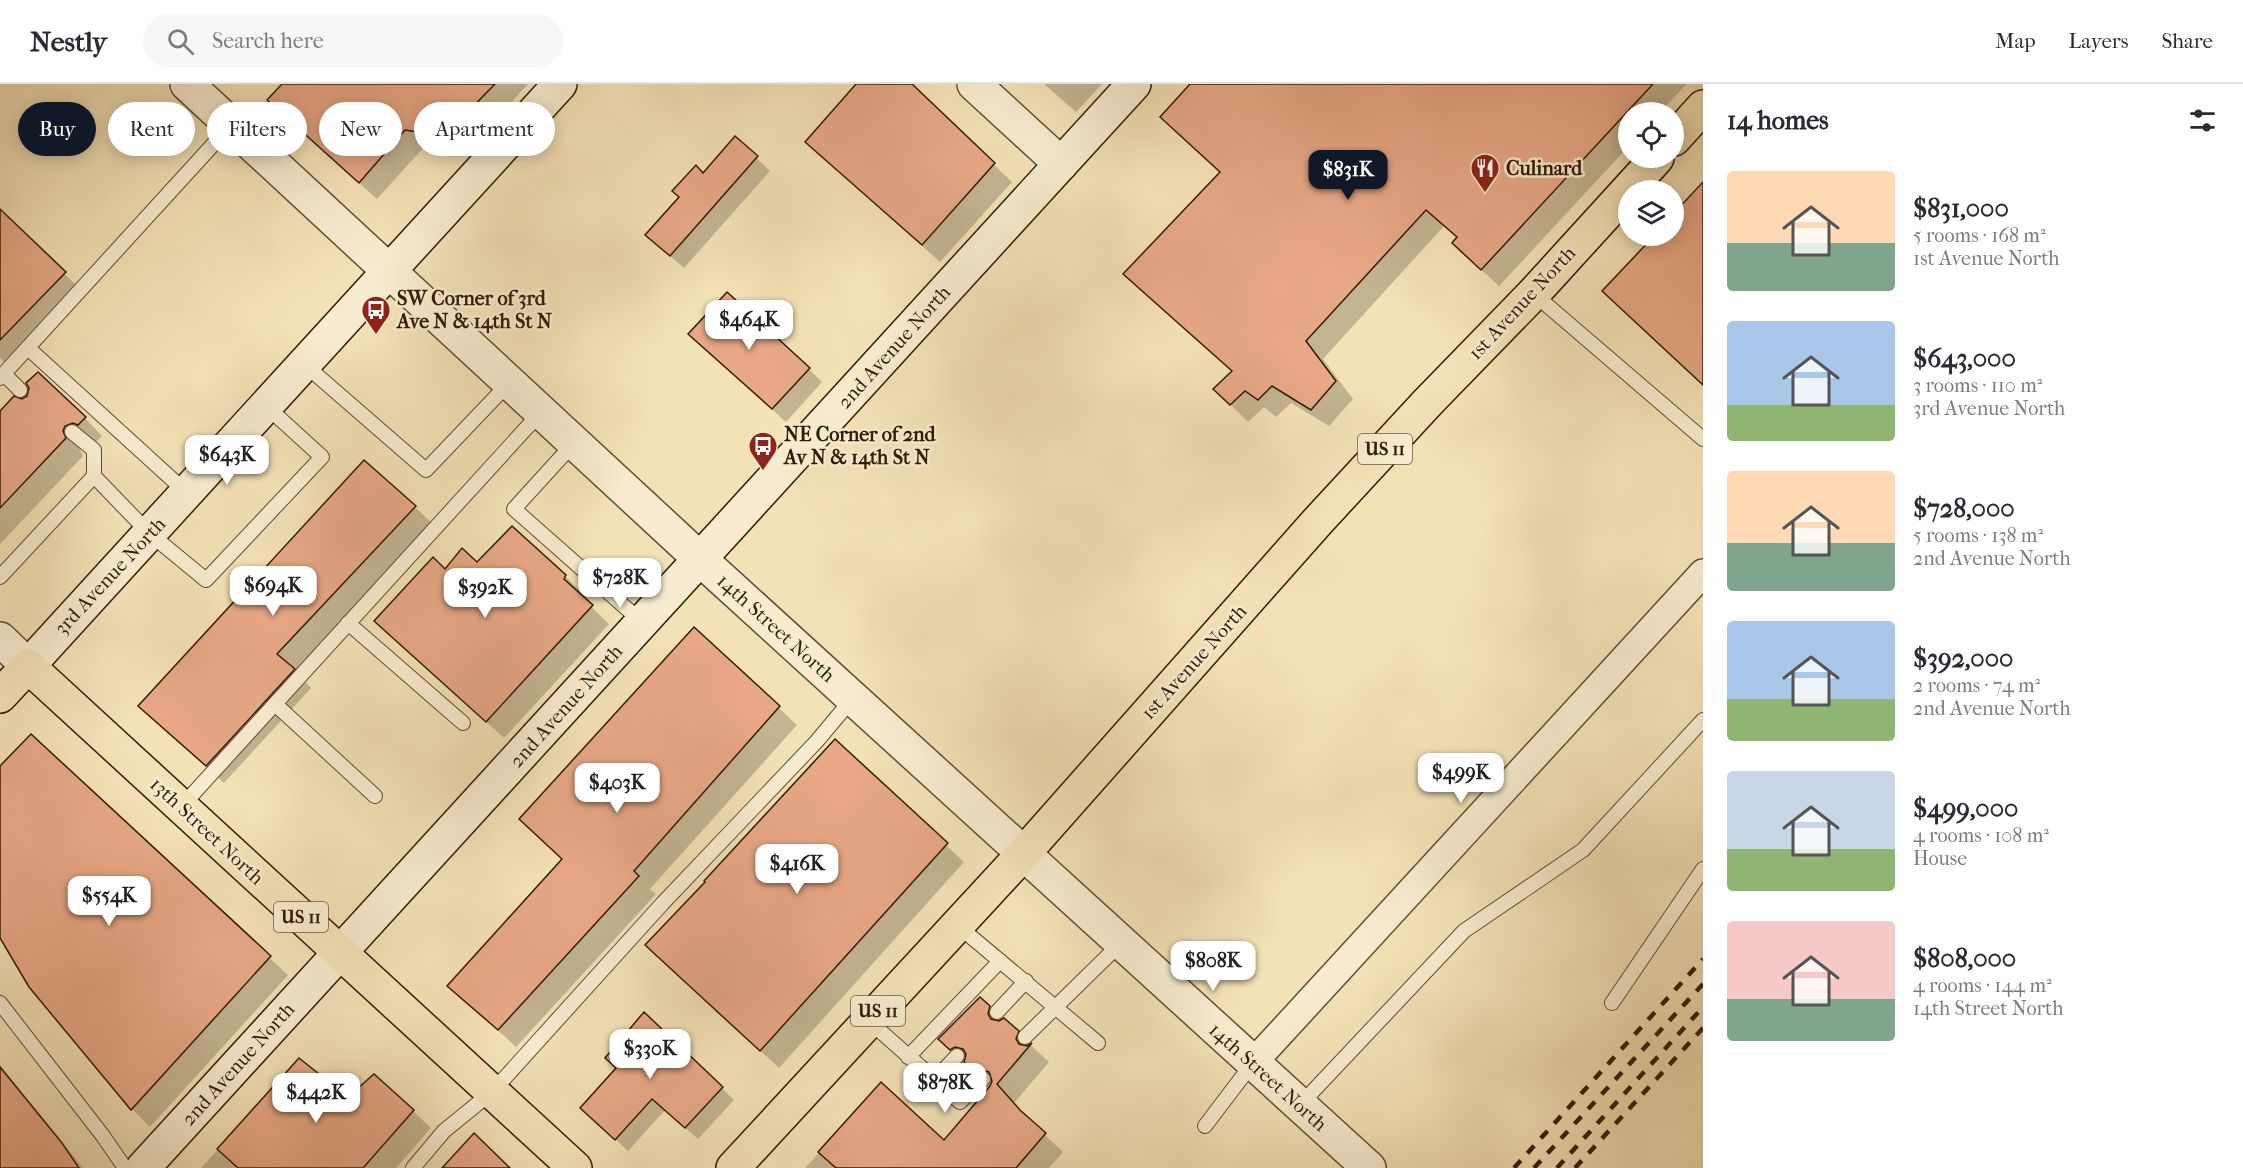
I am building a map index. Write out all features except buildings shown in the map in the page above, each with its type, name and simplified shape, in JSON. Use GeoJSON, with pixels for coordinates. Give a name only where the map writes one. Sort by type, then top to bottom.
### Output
{"type":"FeatureCollection","features":[{"type":"Feature","properties":{"kind":"main road","name":"14th Street North"},"geometry":{"type":"LineString","coordinates":[[187,84],[207,103]]}},
{"type":"Feature","properties":{"kind":"main road","name":"3rd Avenue North"},"geometry":{"type":"LineString","coordinates":[[0,696],[560,84]]}},
{"type":"Feature","properties":{"kind":"main road"},"geometry":{"type":"LineString","coordinates":[[974,84],[1061,164]]}},
{"type":"Feature","properties":{"kind":"main road","name":"2nd Avenue North"},"geometry":{"type":"LineString","coordinates":[[143,1168],[1134,84]]}},
{"type":"Feature","properties":{"kind":"main road"},"geometry":{"type":"LineString","coordinates":[[1684,128],[1703,107]]}},
{"type":"Feature","properties":{"kind":"main road","name":"14th Street North"},"geometry":{"type":"LineString","coordinates":[[264,156],[700,560],[1369,1168]]}},
{"type":"Feature","properties":{"kind":"main road","name":"1st Avenue North"},"geometry":{"type":"LineString","coordinates":[[733,1168],[1024,853],[1318,521],[1428,402],[1533,294],[1648,168]]}},
{"type":"Feature","properties":{"kind":"main road","name":"13th Street North"},"geometry":{"type":"LineString","coordinates":[[0,639],[575,1168]]}},
{"type":"Feature","properties":{"kind":"street"},"geometry":{"type":"LineString","coordinates":[[1252,1064],[1703,573]]}},
{"type":"Feature","properties":{"kind":"lane"},"geometry":{"type":"LineString","coordinates":[[20,390],[2,376],[207,151]]}},
{"type":"Feature","properties":{"kind":"lane"},"geometry":{"type":"LineString","coordinates":[[1533,294],[1703,439]]}},
{"type":"Feature","properties":{"kind":"lane"},"geometry":{"type":"LineString","coordinates":[[28,348],[187,492]]}},
{"type":"Feature","properties":{"kind":"lane"},"geometry":{"type":"LineString","coordinates":[[304,364],[426,470],[509,382]]}},
{"type":"Feature","properties":{"kind":"lane"},"geometry":{"type":"LineString","coordinates":[[94,476],[150,533],[206,579],[322,457],[266,406]]}},
{"type":"Feature","properties":{"kind":"lane"},"geometry":{"type":"LineString","coordinates":[[182,807],[541,412]]}},
{"type":"Feature","properties":{"kind":"lane"},"geometry":{"type":"LineString","coordinates":[[0,577],[94,476],[94,450],[72,432]]}},
{"type":"Feature","properties":{"kind":"lane"},"geometry":{"type":"LineString","coordinates":[[574,443],[514,509],[642,622]]}},
{"type":"Feature","properties":{"kind":"lane"},"geometry":{"type":"LineString","coordinates":[[348,623],[463,723]]}},
{"type":"Feature","properties":{"kind":"lane"},"geometry":{"type":"LineString","coordinates":[[413,1168],[444,1131],[492,1092],[662,904],[817,741],[853,698]]}},
{"type":"Feature","properties":{"kind":"lane"},"geometry":{"type":"LineString","coordinates":[[274,704],[375,796]]}},
{"type":"Feature","properties":{"kind":"lane"},"geometry":{"type":"LineString","coordinates":[[1299,1106],[1464,931],[1583,850],[1703,720]]}},
{"type":"Feature","properties":{"kind":"lane"},"geometry":{"type":"LineString","coordinates":[[1612,1003],[1703,869]]}},
{"type":"Feature","properties":{"kind":"lane"},"geometry":{"type":"LineString","coordinates":[[957,925],[1098,1043]]}},
{"type":"Feature","properties":{"kind":"lane"},"geometry":{"type":"LineString","coordinates":[[1025,1037],[1121,943]]}},
{"type":"Feature","properties":{"kind":"lane"},"geometry":{"type":"LineString","coordinates":[[908,1057],[1000,961]]}},
{"type":"Feature","properties":{"kind":"lane"},"geometry":{"type":"LineString","coordinates":[[997,1012],[1026,981]]}},
{"type":"Feature","properties":{"kind":"lane"},"geometry":{"type":"LineString","coordinates":[[0,1003],[125,1168]]}},
{"type":"Feature","properties":{"kind":"lane"},"geometry":{"type":"LineString","coordinates":[[869,1021],[960,1102],[983,1079]]}},
{"type":"Feature","properties":{"kind":"lane"},"geometry":{"type":"LineString","coordinates":[[934,1080],[957,1056]]}},
{"type":"Feature","properties":{"kind":"lane"},"geometry":{"type":"LineString","coordinates":[[1205,1126],[1252,1064]]}},
{"type":"Feature","properties":{"kind":"railway"},"geometry":{"type":"LineString","coordinates":[[1514,1168],[1703,959]]}},
{"type":"Feature","properties":{"kind":"railway"},"geometry":{"type":"LineString","coordinates":[[1534,1168],[1703,984]]}},
{"type":"Feature","properties":{"kind":"railway"},"geometry":{"type":"LineString","coordinates":[[1557,1168],[1703,1007]]}},
{"type":"Feature","properties":{"kind":"railway"},"geometry":{"type":"LineString","coordinates":[[1575,1168],[1703,1028]]}},
{"type":"Feature","properties":{"kind":"place","name":"Culinard"},"geometry":{"type":"Point","coordinates":[1485,194]}},
{"type":"Feature","properties":{"kind":"place","name":"SW Corner of 3rd Ave N & 14th St N"},"geometry":{"type":"Point","coordinates":[376,336]}},
{"type":"Feature","properties":{"kind":"place","name":"NE Corner of 2nd Av N & 14th St N"},"geometry":{"type":"Point","coordinates":[763,472]}}]}
